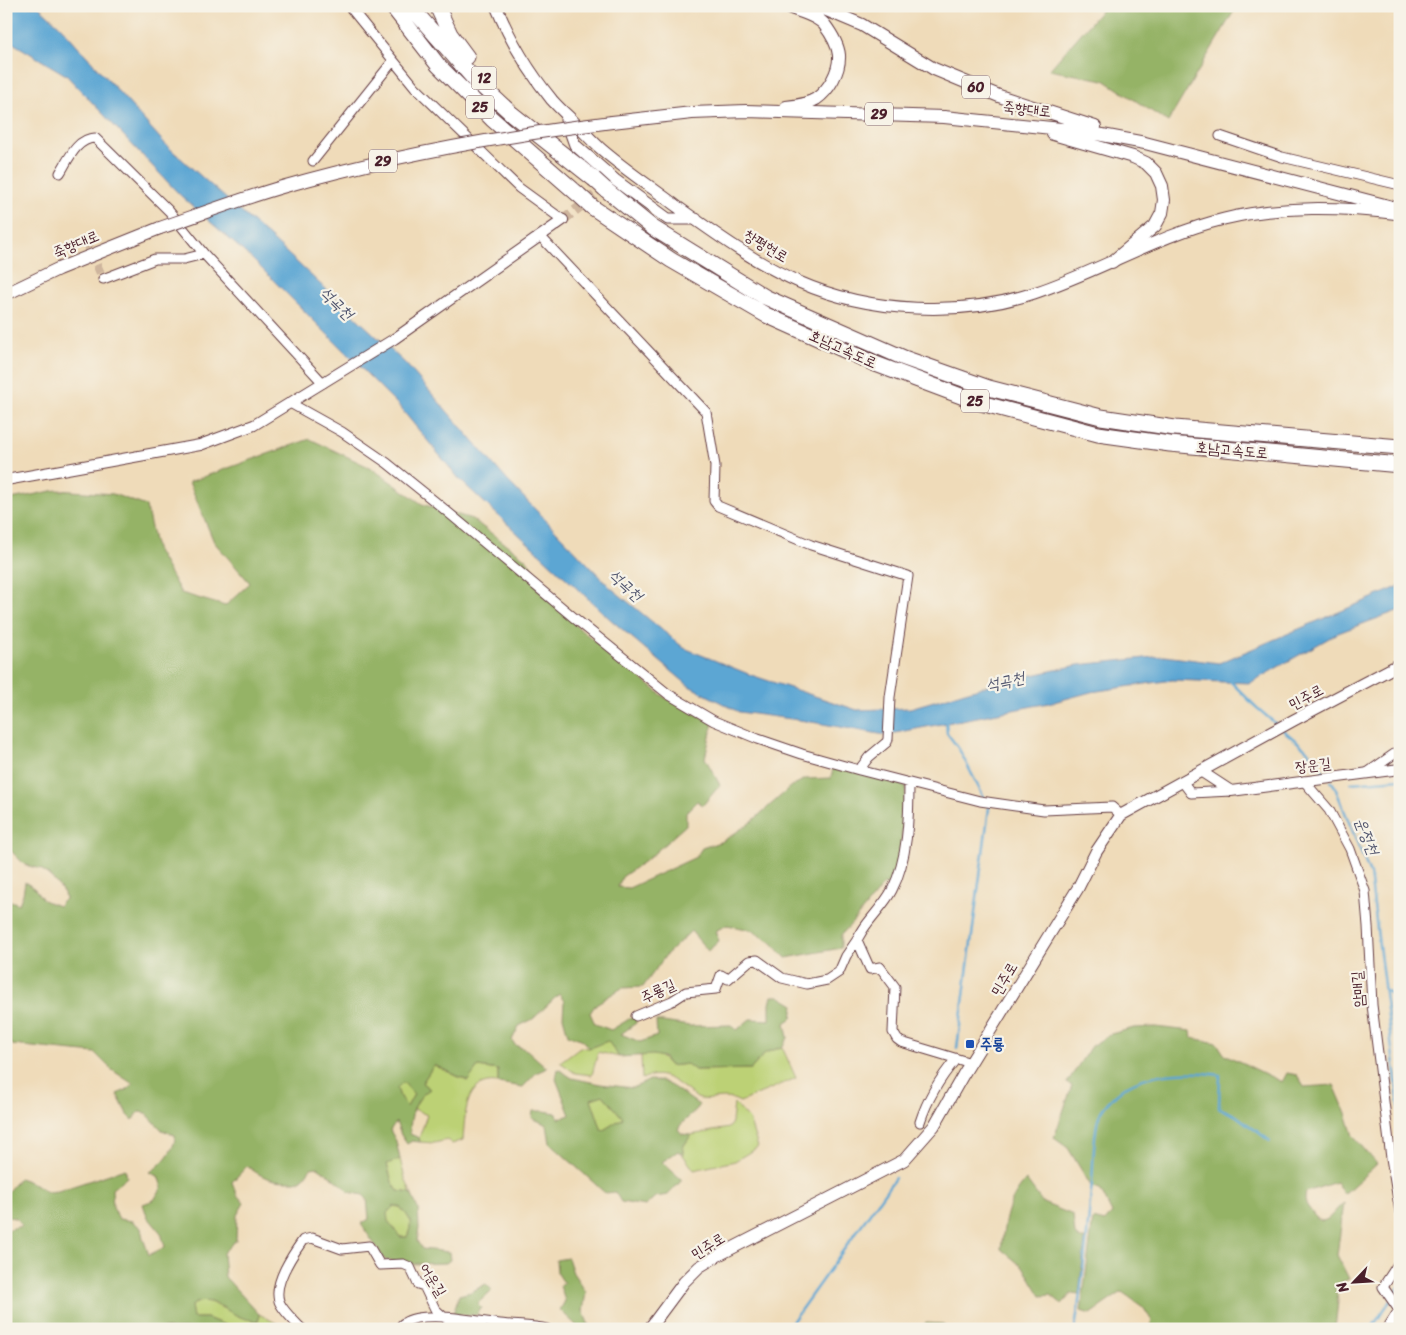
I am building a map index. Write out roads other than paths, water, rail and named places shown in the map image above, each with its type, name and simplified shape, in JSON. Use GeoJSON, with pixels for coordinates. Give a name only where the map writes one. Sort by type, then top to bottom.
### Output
{"type":"FeatureCollection","features":[{"type":"Feature","properties":{"kind":"highway","name":"호남고속도로"},"geometry":{"type":"LineString","coordinates":[[410,6],[475,80],[512,114],[653,228],[765,297],[904,358],[989,388],[1101,417],[1175,428],[1400,447]]}},
{"type":"Feature","properties":{"kind":"highway","name":"12"},"geometry":{"type":"LineString","coordinates":[[437,6],[450,34],[477,71],[546,140]]}},
{"type":"Feature","properties":{"kind":"highway","name":"호남고속도로"},"geometry":{"type":"LineString","coordinates":[[392,7],[438,65],[492,119],[592,207],[671,260],[766,315],[872,363],[977,402],[1098,434],[1170,444],[1400,465]]}},
{"type":"Feature","properties":{"kind":"main road","name":"창평현로"},"geometry":{"type":"LineString","coordinates":[[496,6],[529,70],[553,102],[600,148],[696,219],[774,270],[800,283],[829,293],[869,303],[930,309],[1000,302],[1034,293],[1172,236],[1221,220],[1262,211],[1322,208],[1400,214]]}},
{"type":"Feature","properties":{"kind":"main road"},"geometry":{"type":"LineString","coordinates":[[746,111],[796,106],[816,99],[826,90],[835,76],[839,56],[834,40],[823,22],[785,6]]}},
{"type":"Feature","properties":{"kind":"main road","name":"60"},"geometry":{"type":"LineString","coordinates":[[817,6],[862,25],[934,69],[999,96],[1146,143]]}},
{"type":"Feature","properties":{"kind":"main road"},"geometry":{"type":"LineString","coordinates":[[563,111],[575,145],[615,180],[668,219],[696,219]]}},
{"type":"Feature","properties":{"kind":"main road","name":"죽향대로"},"geometry":{"type":"LineString","coordinates":[[6,294],[58,269],[160,228],[280,188],[375,163],[486,140],[547,130],[692,113],[746,111],[944,117],[1081,131],[1146,143],[1400,209]]}},
{"type":"Feature","properties":{"kind":"main road"},"geometry":{"type":"LineString","coordinates":[[1012,124],[1133,157],[1146,163],[1156,173],[1162,186],[1164,200],[1162,214],[1155,226],[1112,262]]}},
{"type":"Feature","properties":{"kind":"main road","name":"민주로"},"geometry":{"type":"LineString","coordinates":[[649,1329],[684,1282],[699,1267],[904,1160],[934,1126],[970,1063],[1078,888],[1096,852],[1121,815],[1400,664]]}},
{"type":"Feature","properties":{"kind":"street"},"geometry":{"type":"LineString","coordinates":[[6,480],[200,445],[254,425],[394,339],[563,220],[519,188],[415,87],[349,6]]}},
{"type":"Feature","properties":{"kind":"street"},"geometry":{"type":"LineString","coordinates":[[313,162],[393,61]]}},
{"type":"Feature","properties":{"kind":"street"},"geometry":{"type":"LineString","coordinates":[[1220,136],[1282,157],[1400,185]]}},
{"type":"Feature","properties":{"kind":"street"},"geometry":{"type":"LineString","coordinates":[[60,173],[74,149],[89,138],[95,138],[169,211],[204,254],[323,383]]}},
{"type":"Feature","properties":{"kind":"street"},"geometry":{"type":"LineString","coordinates":[[540,236],[706,412],[715,466],[714,501],[718,506],[811,546],[908,576],[889,704],[888,739],[869,757],[859,770]]}},
{"type":"Feature","properties":{"kind":"street"},"geometry":{"type":"LineString","coordinates":[[103,279],[155,259],[184,259],[204,254]]}},
{"type":"Feature","properties":{"kind":"street"},"geometry":{"type":"LineString","coordinates":[[290,403],[342,432],[387,463],[578,622],[668,694],[714,721],[758,739],[859,770],[992,804],[1044,810],[1112,807],[1121,815]]}},
{"type":"Feature","properties":{"kind":"street"},"geometry":{"type":"LineString","coordinates":[[1367,773],[1400,750]]}},
{"type":"Feature","properties":{"kind":"street","name":"장운길"},"geometry":{"type":"LineString","coordinates":[[1182,781],[1191,793],[1231,791],[1400,769]]}},
{"type":"Feature","properties":{"kind":"street"},"geometry":{"type":"LineString","coordinates":[[1202,772],[1231,791]]}},
{"type":"Feature","properties":{"kind":"street","name":"암매길"},"geometry":{"type":"LineString","coordinates":[[1308,780],[1350,849],[1365,891],[1372,1005],[1391,1158],[1400,1212]]}},
{"type":"Feature","properties":{"kind":"street","name":"주룡길"},"geometry":{"type":"LineString","coordinates":[[636,1016],[672,1001],[686,992],[716,989],[721,975],[728,979],[749,961],[757,960],[782,978],[807,984],[827,980],[839,972],[846,956],[866,925],[892,891],[897,879],[905,847],[909,783]]}},
{"type":"Feature","properties":{"kind":"street"},"geometry":{"type":"LineString","coordinates":[[857,940],[870,969],[880,968],[895,987],[893,1032],[897,1039],[901,1042],[970,1063]]}},
{"type":"Feature","properties":{"kind":"street"},"geometry":{"type":"LineString","coordinates":[[920,1122],[932,1092],[956,1059]]}},
{"type":"Feature","properties":{"kind":"street","name":"어운길"},"geometry":{"type":"LineString","coordinates":[[302,1329],[278,1300],[280,1281],[292,1256],[304,1240],[312,1238],[342,1249],[369,1246],[380,1265],[403,1264],[410,1267],[418,1284],[424,1286],[435,1308],[443,1317]]}},
{"type":"Feature","properties":{"kind":"street"},"geometry":{"type":"LineString","coordinates":[[1386,1329],[1399,1310],[1383,1287],[1400,1261]]}},
{"type":"Feature","properties":{"kind":"street","name":"어운길"},"geometry":{"type":"LineString","coordinates":[[399,1329],[403,1323],[430,1317],[475,1319],[500,1324],[547,1329]]}},
{"type":"Feature","properties":{"kind":"street"},"geometry":{"type":"LineString","coordinates":[[443,1317],[457,1329]]}},
{"type":"Feature","properties":{"kind":"water","name":"석곡천"},"geometry":{"type":"Polygon","coordinates":[[[6,6],[38,6],[60,26],[167,146],[274,241],[406,364],[507,480],[610,587],[684,648],[751,675],[857,710],[910,708],[996,683],[1078,665],[1164,656],[1219,663],[1400,586],[1400,610],[1338,633],[1250,683],[1172,680],[1091,692],[1054,702],[885,735],[806,721],[739,712],[689,686],[610,619],[460,480],[398,405],[252,259],[180,195],[66,75],[6,39],[6,6]]]}},
{"type":"Feature","properties":{"kind":"waterway","name":"운정천"},"geometry":{"type":"LineString","coordinates":[[1230,681],[1277,725]]}},
{"type":"Feature","properties":{"kind":"waterway"},"geometry":{"type":"LineString","coordinates":[[946,720],[947,733],[959,749],[985,800]]}},
{"type":"Feature","properties":{"kind":"waterway","name":"운정천"},"geometry":{"type":"LineString","coordinates":[[1283,730],[1306,749],[1326,775]]}},
{"type":"Feature","properties":{"kind":"waterway"},"geometry":{"type":"LineString","coordinates":[[1351,783],[1400,779]]}},
{"type":"Feature","properties":{"kind":"waterway","name":"운정천"},"geometry":{"type":"LineString","coordinates":[[1331,781],[1370,874],[1400,1112]]}},
{"type":"Feature","properties":{"kind":"waterway"},"geometry":{"type":"LineString","coordinates":[[957,1048],[988,804]]}},
{"type":"Feature","properties":{"kind":"waterway"},"geometry":{"type":"LineString","coordinates":[[1384,989],[1395,997]]}},
{"type":"Feature","properties":{"kind":"waterway"},"geometry":{"type":"LineString","coordinates":[[1075,1329],[1086,1243],[1097,1125],[1099,1116],[1115,1095],[1138,1081],[1164,1074],[1207,1073],[1220,1075],[1219,1108],[1235,1115],[1270,1141]]}},
{"type":"Feature","properties":{"kind":"waterway"},"geometry":{"type":"LineString","coordinates":[[787,1329],[895,1178]]}},
{"type":"Feature","properties":{"kind":"waterway","name":"운정천"},"geometry":{"type":"LineString","coordinates":[[1393,1296],[1400,1286]]}},
{"type":"Feature","properties":{"kind":"waterway","name":"운정천"},"geometry":{"type":"LineString","coordinates":[[1371,1329],[1390,1301]]}},
{"type":"Feature","properties":{"kind":"tunnel"},"geometry":{"type":"LineString","coordinates":[[563,220],[608,185]]}},
{"type":"Feature","properties":{"kind":"tunnel"},"geometry":{"type":"LineString","coordinates":[[86,240],[103,279]]}},
{"type":"Feature","properties":{"kind":"place","name":"주룡"},"geometry":{"type":"Point","coordinates":[970,1044]}}]}
